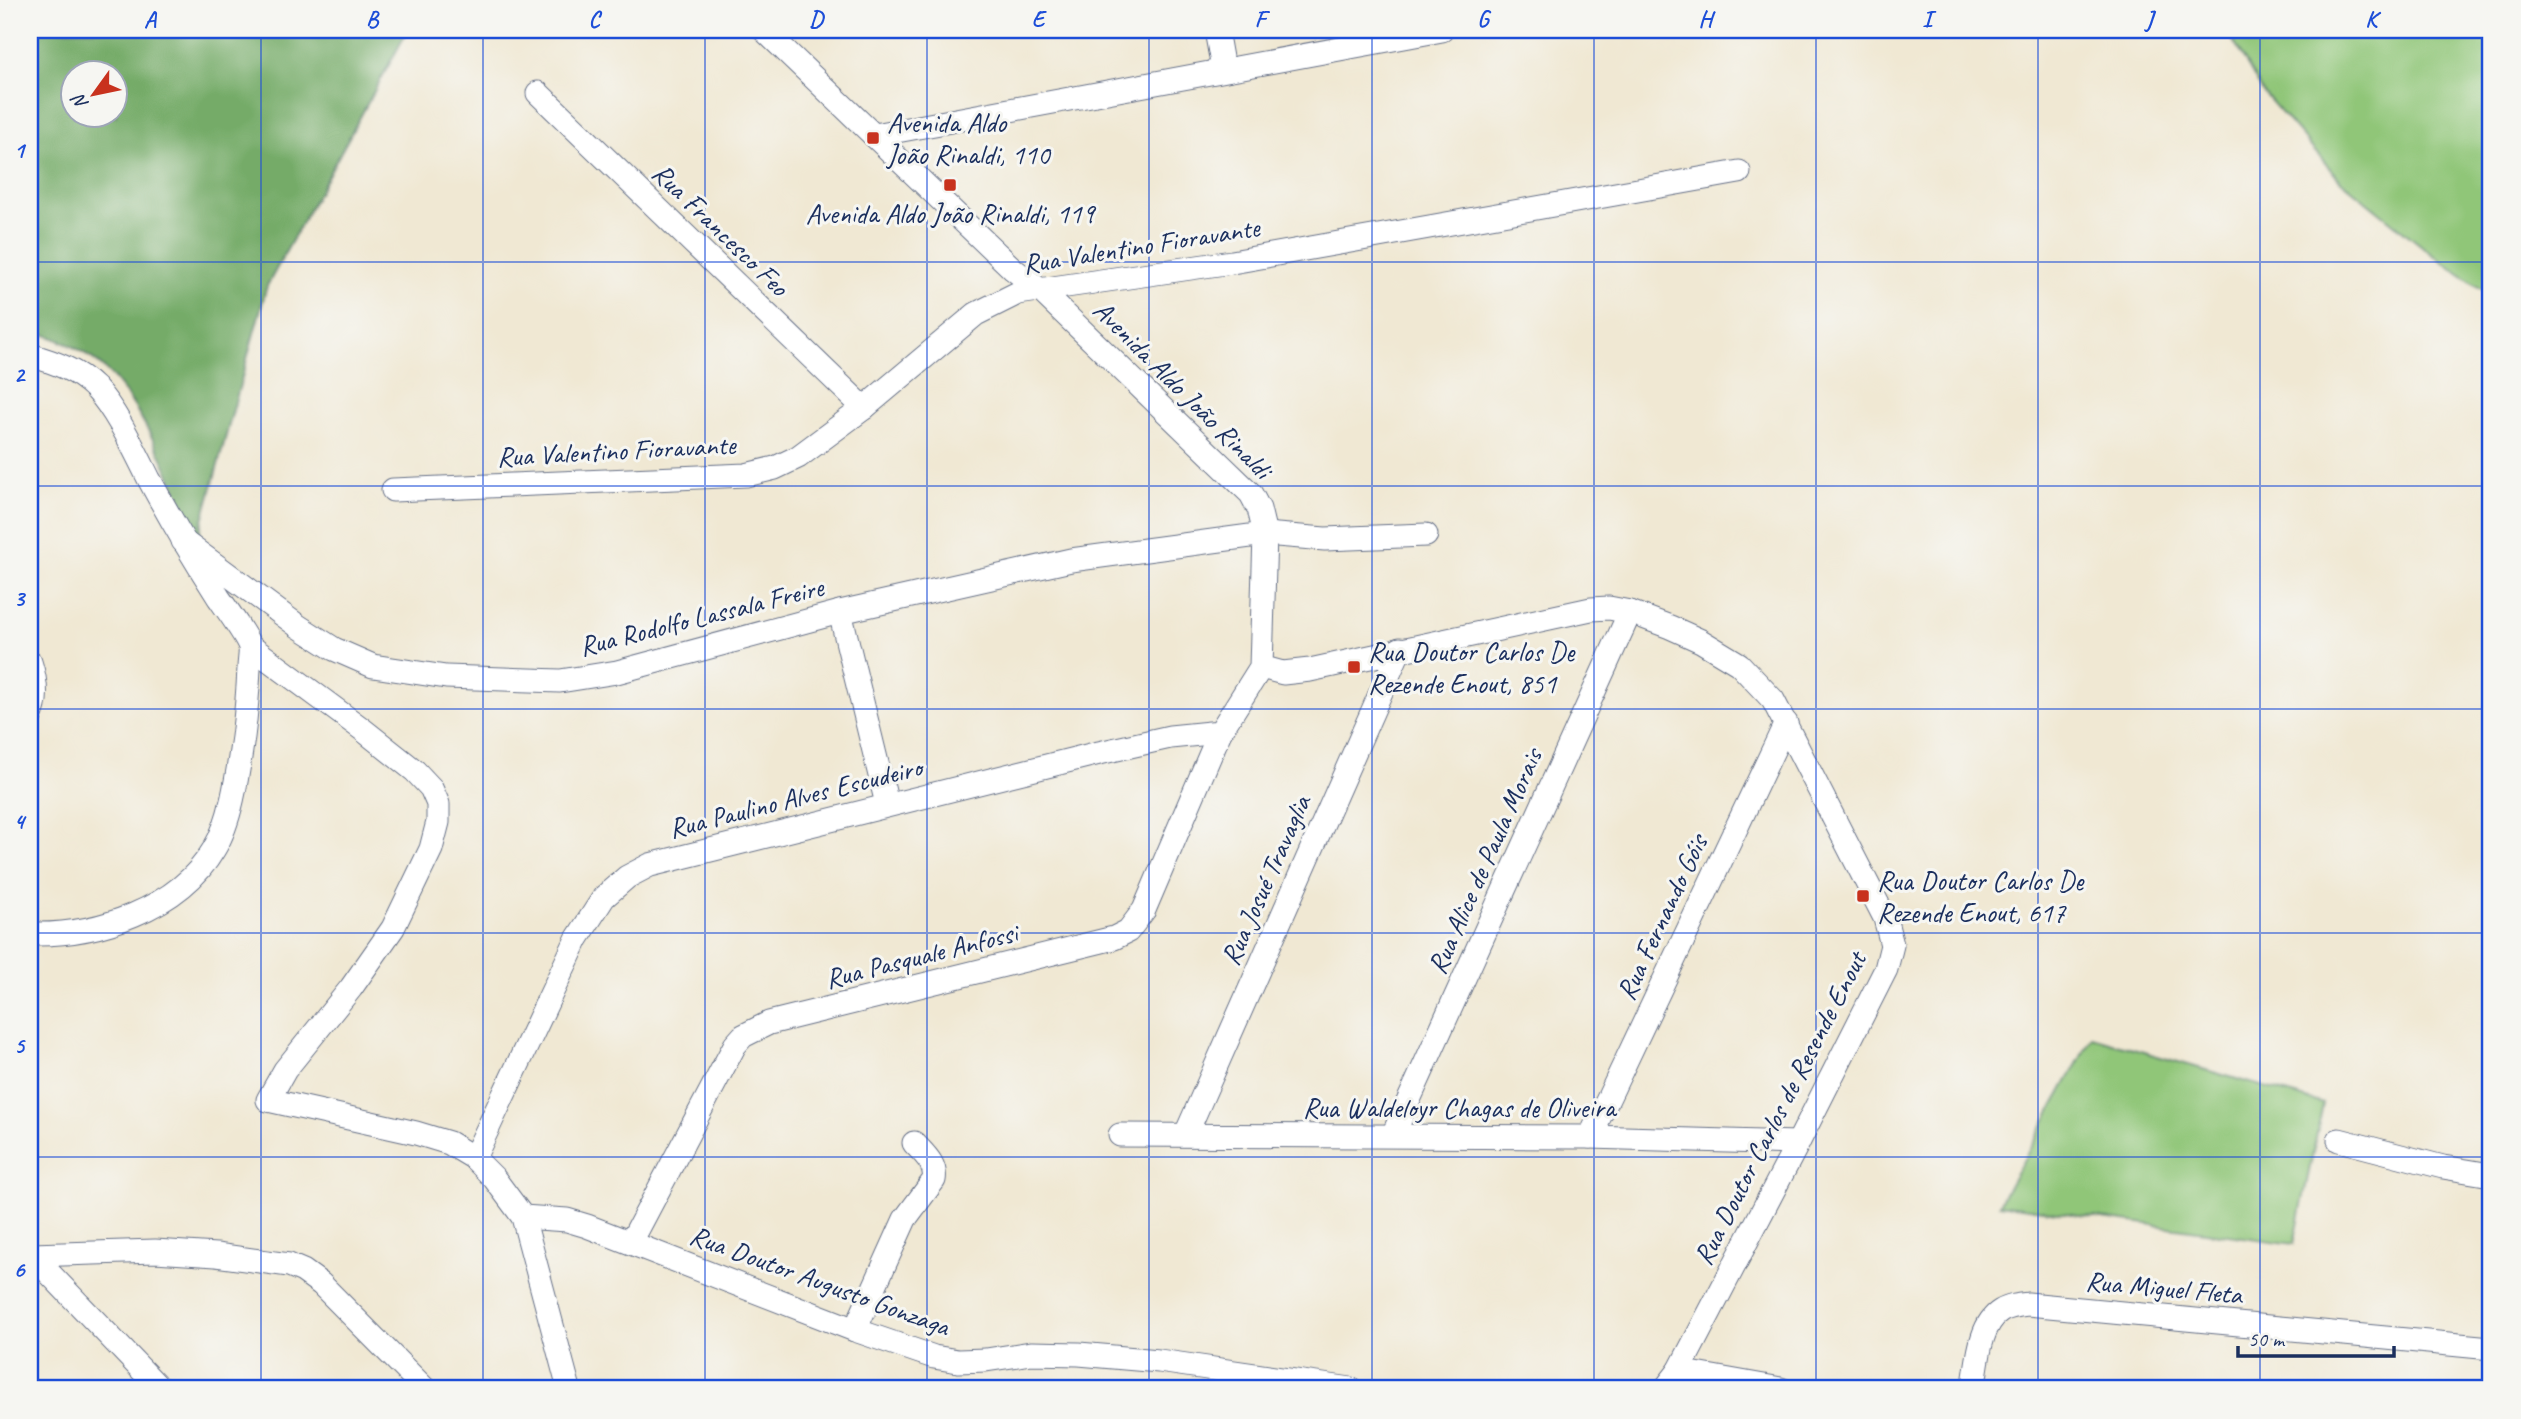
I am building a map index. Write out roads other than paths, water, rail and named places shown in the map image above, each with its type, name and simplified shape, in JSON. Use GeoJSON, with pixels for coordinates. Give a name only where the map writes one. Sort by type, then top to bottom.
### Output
{"type":"FeatureCollection","features":[{"type":"Feature","properties":{"kind":"street","name":"Avenida Aldo João Rinaldi"},"geometry":{"type":"LineString","coordinates":[[764,30],[1013,268],[1040,290],[1251,494],[1259,509],[1265,534],[1261,667]]}},
{"type":"Feature","properties":{"kind":"street"},"geometry":{"type":"LineString","coordinates":[[1216,30],[1223,69]]}},
{"type":"Feature","properties":{"kind":"street"},"geometry":{"type":"LineString","coordinates":[[875,135],[1442,30]]}},
{"type":"Feature","properties":{"kind":"street","name":"Rua Francesco Feo"},"geometry":{"type":"LineString","coordinates":[[538,93],[864,408]]}},
{"type":"Feature","properties":{"kind":"street","name":"Rua Valentino Fioravante"},"geometry":{"type":"LineString","coordinates":[[393,490],[746,475],[775,468],[798,457],[864,408],[976,314],[1018,293],[1232,262],[1739,172]]}},
{"type":"Feature","properties":{"kind":"street"},"geometry":{"type":"LineString","coordinates":[[30,355],[59,364],[80,375],[96,390],[127,437],[183,541],[250,646],[362,729],[415,771],[431,788],[438,804],[438,822],[431,849],[393,928],[351,988],[285,1070],[268,1100],[416,1133],[449,1143],[474,1158],[495,1178],[523,1217],[569,1389]]}},
{"type":"Feature","properties":{"kind":"street","name":"Rua Rodolfo Lassala Freire"},"geometry":{"type":"LineString","coordinates":[[183,541],[298,626],[334,649],[373,666],[446,677],[560,681],[617,672],[840,612],[1072,560],[1265,534],[1325,539],[1426,535]]}},
{"type":"Feature","properties":{"kind":"street","name":"Rua Doutor Carlos de Resende Enout"},"geometry":{"type":"LineString","coordinates":[[1261,667],[1283,673],[1301,671],[1591,609],[1609,608],[1630,611],[1701,641],[1739,664],[1773,700],[1786,723],[1885,918],[1892,945],[1886,969],[1798,1143],[1679,1371],[1665,1389]]}},
{"type":"Feature","properties":{"kind":"street","name":"Rua Alice de Paula Morais"},"geometry":{"type":"LineString","coordinates":[[1393,1135],[1630,611]]}},
{"type":"Feature","properties":{"kind":"street"},"geometry":{"type":"LineString","coordinates":[[840,612],[887,804]]}},
{"type":"Feature","properties":{"kind":"street"},"geometry":{"type":"LineString","coordinates":[[30,934],[94,927],[138,913],[177,891],[198,873],[216,848],[236,779],[248,699],[250,646]]}},
{"type":"Feature","properties":{"kind":"street","name":"Rua Josué Travaglia"},"geometry":{"type":"LineString","coordinates":[[1186,1134],[1400,649]]}},
{"type":"Feature","properties":{"kind":"street"},"geometry":{"type":"LineString","coordinates":[[30,662],[37,692],[35,708],[30,717]]}},
{"type":"Feature","properties":{"kind":"street"},"geometry":{"type":"LineString","coordinates":[[1220,732],[1261,667]]}},
{"type":"Feature","properties":{"kind":"street","name":"Rua Fernando Góis"},"geometry":{"type":"LineString","coordinates":[[1590,1137],[1786,723]]}},
{"type":"Feature","properties":{"kind":"street","name":"Rua Paulino Alves Escudeiro"},"geometry":{"type":"LineString","coordinates":[[474,1158],[577,939],[604,897],[615,886],[650,864],[1170,737],[1220,732]]}},
{"type":"Feature","properties":{"kind":"street","name":"Rua Pasquale Anfossi"},"geometry":{"type":"LineString","coordinates":[[631,1242],[735,1045],[743,1036],[769,1023],[1103,941],[1128,931],[1144,910],[1220,732]]}},
{"type":"Feature","properties":{"kind":"street","name":"Rua Waldeloyr Chagas de Oliveira"},"geometry":{"type":"LineString","coordinates":[[1120,1135],[1590,1137],[1798,1143]]}},
{"type":"Feature","properties":{"kind":"street"},"geometry":{"type":"LineString","coordinates":[[2339,1140],[2443,1167],[2491,1175]]}},
{"type":"Feature","properties":{"kind":"street"},"geometry":{"type":"LineString","coordinates":[[855,1330],[905,1219],[934,1180],[932,1164],[914,1143]]}},
{"type":"Feature","properties":{"kind":"street","name":"Rua Doutor Augusto Gonzaga"},"geometry":{"type":"LineString","coordinates":[[523,1217],[567,1220],[631,1242],[855,1330],[934,1357],[958,1361],[1031,1353],[1079,1354],[1159,1361],[1351,1389]]}},
{"type":"Feature","properties":{"kind":"street"},"geometry":{"type":"LineString","coordinates":[[31,1254],[155,1251],[216,1255],[289,1265],[321,1284],[425,1389]]}},
{"type":"Feature","properties":{"kind":"street"},"geometry":{"type":"LineString","coordinates":[[31,1254],[160,1389]]}},
{"type":"Feature","properties":{"kind":"street","name":"Rua Miguel Fleta"},"geometry":{"type":"LineString","coordinates":[[1973,1389],[1984,1334],[1991,1320],[1999,1312],[2028,1304],[2491,1348]]}},
{"type":"Feature","properties":{"kind":"street"},"geometry":{"type":"LineString","coordinates":[[1679,1371],[1781,1389]]}},
{"type":"Feature","properties":{"kind":"place","name":"Avenida Aldo João Rinaldi, 110"},"geometry":{"type":"Point","coordinates":[873,138]}},
{"type":"Feature","properties":{"kind":"place","name":"Avenida Aldo João Rinaldi, 119"},"geometry":{"type":"Point","coordinates":[950,185]}},
{"type":"Feature","properties":{"kind":"place","name":"Rua Doutor Carlos De Rezende Enout, 851"},"geometry":{"type":"Point","coordinates":[1354,667]}},
{"type":"Feature","properties":{"kind":"place","name":"Rua Doutor Carlos De Rezende Enout, 617"},"geometry":{"type":"Point","coordinates":[1863,896]}}]}
